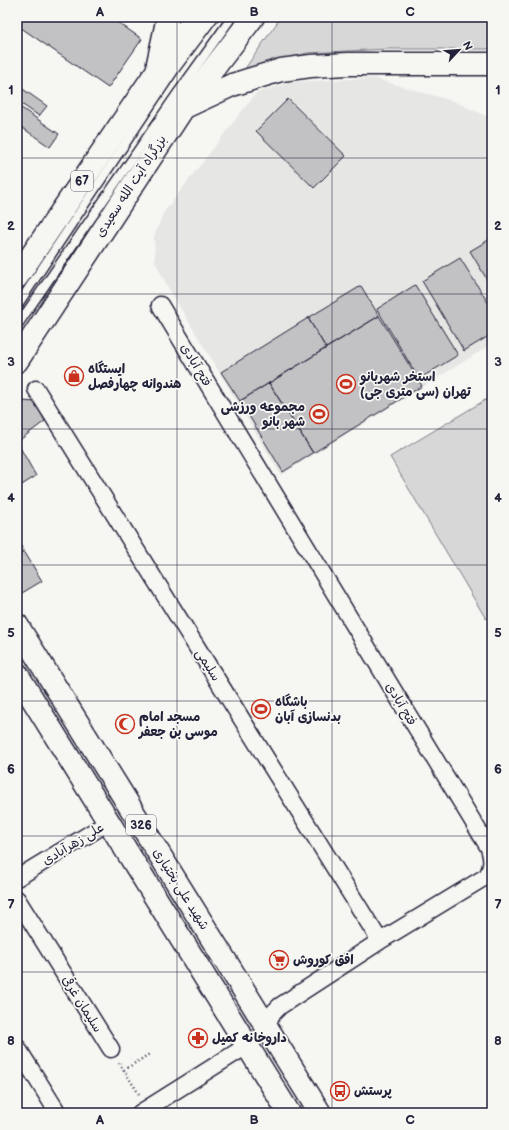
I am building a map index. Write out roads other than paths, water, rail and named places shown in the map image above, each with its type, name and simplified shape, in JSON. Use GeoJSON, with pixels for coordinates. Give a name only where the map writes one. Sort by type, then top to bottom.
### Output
{"type":"FeatureCollection","features":[{"type":"Feature","properties":{"kind":"main road"},"geometry":{"type":"LineString","coordinates":[[166,70],[168,17]]}},
{"type":"Feature","properties":{"kind":"main road","name":"67"},"geometry":{"type":"LineString","coordinates":[[17,277],[166,70],[196,17]]}},
{"type":"Feature","properties":{"kind":"main road","name":"بزرگراه آیت الله سعیدی"},"geometry":{"type":"LineString","coordinates":[[17,361],[184,107],[253,17]]}},
{"type":"Feature","properties":{"kind":"main road"},"geometry":{"type":"LineString","coordinates":[[184,107],[232,85],[281,70],[311,66],[348,64],[492,64]]}},
{"type":"Feature","properties":{"kind":"main road","name":"شهید علی بختیاری"},"geometry":{"type":"LineString","coordinates":[[17,625],[320,1113]]}},
{"type":"Feature","properties":{"kind":"main road","name":"شهید علی بختیاری"},"geometry":{"type":"LineString","coordinates":[[17,674],[289,1113]]}},
{"type":"Feature","properties":{"kind":"main road"},"geometry":{"type":"LineString","coordinates":[[248,1046],[266,1025]]}},
{"type":"Feature","properties":{"kind":"street","name":"فتح آبادی"},"geometry":{"type":"LineString","coordinates":[[160,305],[489,848],[492,859],[491,868],[487,876],[380,941],[280,1006],[273,1013],[266,1025]]}},
{"type":"Feature","properties":{"kind":"street","name":"سلیمی"},"geometry":{"type":"LineString","coordinates":[[36,389],[380,941]]}},
{"type":"Feature","properties":{"kind":"street","name":"علی زهرآبادی"},"geometry":{"type":"LineString","coordinates":[[17,878],[109,822]]}},
{"type":"Feature","properties":{"kind":"street","name":"سلیمان غرقی"},"geometry":{"type":"LineString","coordinates":[[17,899],[111,1049]]}},
{"type":"Feature","properties":{"kind":"street"},"geometry":{"type":"LineString","coordinates":[[147,1111],[248,1046]]}},
{"type":"Feature","properties":{"kind":"street"},"geometry":{"type":"LineString","coordinates":[[17,1047],[58,1113]]}},
{"type":"Feature","properties":{"kind":"lane"},"geometry":{"type":"LineString","coordinates":[[17,306],[166,70],[214,17]]}},
{"type":"Feature","properties":{"kind":"lane"},"geometry":{"type":"LineString","coordinates":[[17,326],[232,17]]}},
{"type":"Feature","properties":{"kind":"place","name":"ایستگاه هندوانه چهارفصل"},"geometry":{"type":"Point","coordinates":[74,376]}},
{"type":"Feature","properties":{"kind":"place","name":"استخر شهربانو تهران (سی متری جی)"},"geometry":{"type":"Point","coordinates":[346,384]}},
{"type":"Feature","properties":{"kind":"place","name":"مجموعه ورزشی شهر بانو"},"geometry":{"type":"Point","coordinates":[319,414]}},
{"type":"Feature","properties":{"kind":"place","name":"باشگاه بدنسازی آبان"},"geometry":{"type":"Point","coordinates":[261,709]}},
{"type":"Feature","properties":{"kind":"place","name":"مسجد امام موسی بن جعفر"},"geometry":{"type":"Point","coordinates":[125,724]}},
{"type":"Feature","properties":{"kind":"place","name":"افق کوروش"},"geometry":{"type":"Point","coordinates":[279,960]}},
{"type":"Feature","properties":{"kind":"place","name":"داروخانه کمیل"},"geometry":{"type":"Point","coordinates":[198,1038]}},
{"type":"Feature","properties":{"kind":"place","name":"پرستش"},"geometry":{"type":"Point","coordinates":[340,1091]}}]}
